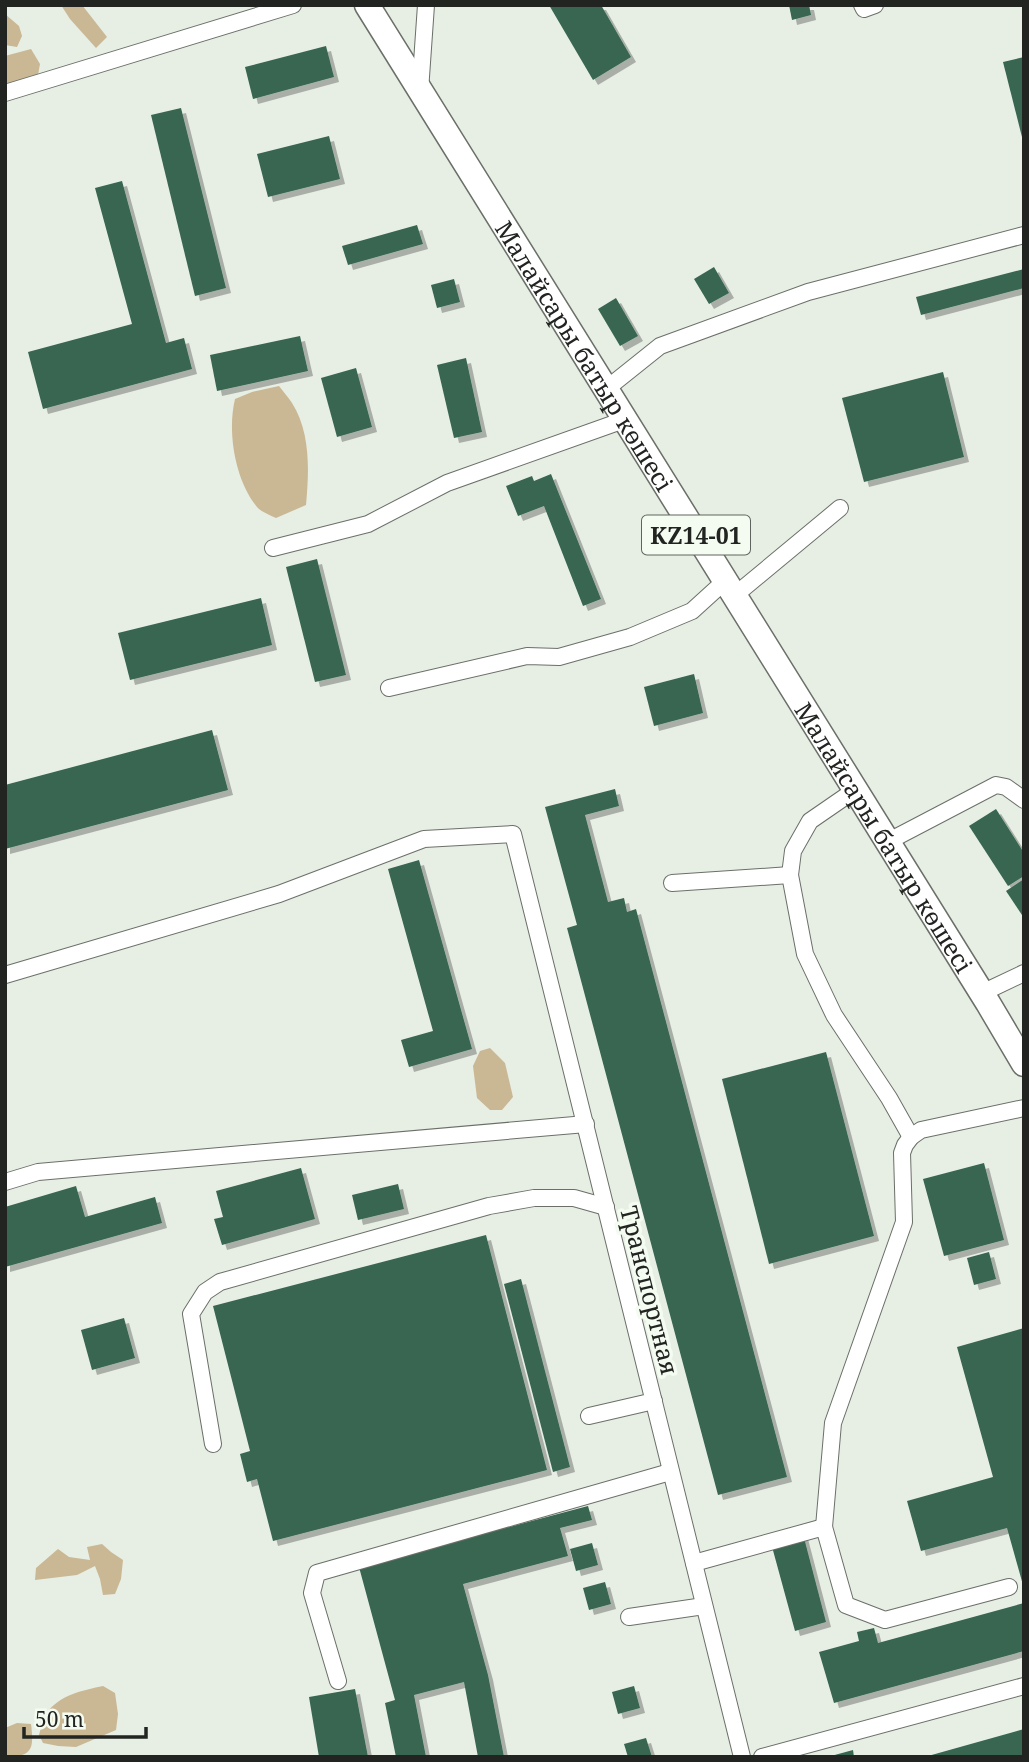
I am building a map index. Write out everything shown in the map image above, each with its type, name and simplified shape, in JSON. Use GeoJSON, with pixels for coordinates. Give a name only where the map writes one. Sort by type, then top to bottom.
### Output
{"type":"FeatureCollection","features":[{"type":"Feature","properties":{"kind":"highway","name":"Малайсары батыр көшесі"},"geometry":{"type":"LineString","coordinates":[[367,5],[1024,1064]]}},
{"type":"Feature","properties":{"kind":"street"},"geometry":{"type":"LineString","coordinates":[[5,93],[293,5]]}},
{"type":"Feature","properties":{"kind":"street"},"geometry":{"type":"LineString","coordinates":[[420,93],[426,5]]}},
{"type":"Feature","properties":{"kind":"street"},"geometry":{"type":"LineString","coordinates":[[862,5],[864,9],[874,5]]}},
{"type":"Feature","properties":{"kind":"street"},"geometry":{"type":"LineString","coordinates":[[606,390],[660,346],[673,341],[808,292],[1024,235]]}},
{"type":"Feature","properties":{"kind":"street"},"geometry":{"type":"LineString","coordinates":[[273,548],[368,524],[447,483],[624,421]]}},
{"type":"Feature","properties":{"kind":"street"},"geometry":{"type":"LineString","coordinates":[[389,688],[527,656],[559,657],[630,637],[692,611],[729,588],[840,508]]}},
{"type":"Feature","properties":{"kind":"street"},"geometry":{"type":"LineString","coordinates":[[887,842],[996,785],[1006,787],[1024,800]]}},
{"type":"Feature","properties":{"kind":"street"},"geometry":{"type":"LineString","coordinates":[[855,790],[810,821],[793,850],[790,875],[805,954],[834,1014],[911,1137]]}},
{"type":"Feature","properties":{"kind":"street","name":"Транспортная"},"geometry":{"type":"LineString","coordinates":[[5,975],[279,894],[424,839],[513,834],[742,1757]]}},
{"type":"Feature","properties":{"kind":"street"},"geometry":{"type":"LineString","coordinates":[[672,883],[790,875]]}},
{"type":"Feature","properties":{"kind":"street"},"geometry":{"type":"LineString","coordinates":[[982,993],[1024,973]]}},
{"type":"Feature","properties":{"kind":"street"},"geometry":{"type":"LineString","coordinates":[[1009,1587],[885,1620],[846,1605],[824,1527],[833,1423],[904,1222],[901,1161],[905,1145],[921,1130],[1024,1108]]}},
{"type":"Feature","properties":{"kind":"street"},"geometry":{"type":"LineString","coordinates":[[5,1182],[38,1172],[586,1124]]}},
{"type":"Feature","properties":{"kind":"street"},"geometry":{"type":"LineString","coordinates":[[213,1444],[191,1314],[205,1292],[220,1282],[489,1206],[534,1198],[574,1198],[607,1207]]}},
{"type":"Feature","properties":{"kind":"street"},"geometry":{"type":"LineString","coordinates":[[589,1416],[654,1401]]}},
{"type":"Feature","properties":{"kind":"street"},"geometry":{"type":"LineString","coordinates":[[338,1681],[312,1593],[317,1573],[670,1472]]}},
{"type":"Feature","properties":{"kind":"street"},"geometry":{"type":"LineString","coordinates":[[694,1563],[824,1527]]}},
{"type":"Feature","properties":{"kind":"street"},"geometry":{"type":"LineString","coordinates":[[629,1617],[704,1606]]}},
{"type":"Feature","properties":{"kind":"street"},"geometry":{"type":"LineString","coordinates":[[762,1757],[1024,1686]]}},
{"type":"Feature","properties":{"kind":"shaded area"},"geometry":{"type":"Polygon","coordinates":[[[61,5],[82,5],[107,37],[96,48],[61,5]]]}},
{"type":"Feature","properties":{"kind":"shaded area"},"geometry":{"type":"Polygon","coordinates":[[[5,14],[19,26],[22,36],[17,47],[5,45],[5,14]]]}},
{"type":"Feature","properties":{"kind":"shaded area"},"geometry":{"type":"Polygon","coordinates":[[[31,49],[40,64],[38,75],[5,87],[5,56],[31,49]]]}},
{"type":"Feature","properties":{"kind":"shaded area"},"geometry":{"type":"Polygon","coordinates":[[[279,386],[292,403],[303,427],[308,479],[306,505],[276,518],[263,512],[249,496],[238,470],[232,426],[235,399],[279,386]]]}},
{"type":"Feature","properties":{"kind":"shaded area"},"geometry":{"type":"Polygon","coordinates":[[[490,1048],[505,1063],[513,1097],[502,1110],[490,1110],[477,1098],[473,1066],[480,1051],[490,1048]]]}},
{"type":"Feature","properties":{"kind":"shaded area"},"geometry":{"type":"Polygon","coordinates":[[[102,1544],[123,1560],[121,1579],[115,1594],[103,1595],[95,1566],[77,1575],[35,1580],[36,1568],[58,1549],[69,1557],[90,1560],[87,1547],[102,1544]]]}},
{"type":"Feature","properties":{"kind":"shaded area"},"geometry":{"type":"Polygon","coordinates":[[[103,1686],[115,1693],[118,1714],[116,1730],[76,1747],[43,1743],[39,1735],[44,1718],[52,1707],[72,1694],[103,1686]]]}},
{"type":"Feature","properties":{"kind":"shaded area"},"geometry":{"type":"Polygon","coordinates":[[[17,1723],[31,1724],[30,1750],[14,1757],[5,1757],[5,1728],[17,1723]]]}},
{"type":"Feature","properties":{"kind":"building"},"geometry":{"type":"Polygon","coordinates":[[[549,5],[601,5],[631,57],[593,80],[549,5]]]}},
{"type":"Feature","properties":{"kind":"building"},"geometry":{"type":"Polygon","coordinates":[[[789,5],[809,5],[811,15],[792,20],[789,5]]]}},
{"type":"Feature","properties":{"kind":"building"},"geometry":{"type":"Polygon","coordinates":[[[326,46],[334,77],[253,99],[245,67],[326,46]]]}},
{"type":"Feature","properties":{"kind":"building"},"geometry":{"type":"Polygon","coordinates":[[[1024,57],[1024,141],[1023,141],[1003,62],[1024,57]]]}},
{"type":"Feature","properties":{"kind":"building"},"geometry":{"type":"Polygon","coordinates":[[[181,108],[226,288],[195,296],[151,115],[181,108]]]}},
{"type":"Feature","properties":{"kind":"building"},"geometry":{"type":"Polygon","coordinates":[[[329,136],[340,179],[268,197],[257,154],[329,136]]]}},
{"type":"Feature","properties":{"kind":"building"},"geometry":{"type":"Polygon","coordinates":[[[122,181],[166,343],[184,338],[192,369],[43,409],[28,352],[132,324],[95,188],[122,181]]]}},
{"type":"Feature","properties":{"kind":"building"},"geometry":{"type":"Polygon","coordinates":[[[417,225],[423,244],[348,265],[342,246],[417,225]]]}},
{"type":"Feature","properties":{"kind":"building"},"geometry":{"type":"Polygon","coordinates":[[[714,267],[729,293],[709,304],[694,279],[714,267]]]}},
{"type":"Feature","properties":{"kind":"building"},"geometry":{"type":"Polygon","coordinates":[[[1024,269],[1024,288],[921,315],[916,297],[1024,269]]]}},
{"type":"Feature","properties":{"kind":"building"},"geometry":{"type":"Polygon","coordinates":[[[454,279],[460,302],[437,308],[431,285],[454,279]]]}},
{"type":"Feature","properties":{"kind":"building"},"geometry":{"type":"Polygon","coordinates":[[[616,298],[638,336],[620,346],[598,309],[616,298]]]}},
{"type":"Feature","properties":{"kind":"building"},"geometry":{"type":"Polygon","coordinates":[[[300,336],[308,371],[217,391],[210,355],[300,336]]]}},
{"type":"Feature","properties":{"kind":"building"},"geometry":{"type":"Polygon","coordinates":[[[466,358],[482,432],[454,438],[437,365],[466,358]]]}},
{"type":"Feature","properties":{"kind":"building"},"geometry":{"type":"Polygon","coordinates":[[[356,368],[372,427],[337,437],[321,378],[356,368]]]}},
{"type":"Feature","properties":{"kind":"building"},"geometry":{"type":"Polygon","coordinates":[[[943,372],[964,457],[864,482],[842,398],[943,372]]]}},
{"type":"Feature","properties":{"kind":"building"},"geometry":{"type":"Polygon","coordinates":[[[551,474],[601,599],[583,606],[544,506],[518,516],[506,486],[532,476],[534,481],[551,474]]]}},
{"type":"Feature","properties":{"kind":"building"},"geometry":{"type":"Polygon","coordinates":[[[317,559],[346,675],[315,682],[286,567],[317,559]]]}},
{"type":"Feature","properties":{"kind":"building"},"geometry":{"type":"Polygon","coordinates":[[[261,598],[272,645],[130,680],[118,633],[261,598]]]}},
{"type":"Feature","properties":{"kind":"building"},"geometry":{"type":"Polygon","coordinates":[[[694,674],[703,713],[654,726],[644,687],[694,674]]]}},
{"type":"Feature","properties":{"kind":"building"},"geometry":{"type":"Polygon","coordinates":[[[212,730],[228,790],[5,849],[5,785],[212,730]]]}},
{"type":"Feature","properties":{"kind":"building"},"geometry":{"type":"Polygon","coordinates":[[[615,789],[619,806],[585,815],[608,902],[624,898],[627,912],[636,909],[787,1477],[718,1495],[567,928],[577,925],[545,807],[615,789]]]}},
{"type":"Feature","properties":{"kind":"building"},"geometry":{"type":"Polygon","coordinates":[[[996,809],[1024,853],[1024,876],[1008,886],[969,826],[996,809]]]}},
{"type":"Feature","properties":{"kind":"building"},"geometry":{"type":"Polygon","coordinates":[[[419,860],[472,1049],[409,1067],[401,1040],[433,1031],[388,869],[419,860]]]}},
{"type":"Feature","properties":{"kind":"building"},"geometry":{"type":"Polygon","coordinates":[[[1024,879],[1024,918],[1006,891],[1024,879]]]}},
{"type":"Feature","properties":{"kind":"building"},"geometry":{"type":"Polygon","coordinates":[[[826,1052],[874,1236],[769,1264],[722,1079],[826,1052]]]}},
{"type":"Feature","properties":{"kind":"building"},"geometry":{"type":"Polygon","coordinates":[[[984,1163],[1004,1240],[944,1256],[923,1179],[984,1163]]]}},
{"type":"Feature","properties":{"kind":"building"},"geometry":{"type":"Polygon","coordinates":[[[301,1168],[315,1219],[222,1245],[214,1219],[223,1217],[216,1191],[301,1168]]]}},
{"type":"Feature","properties":{"kind":"building"},"geometry":{"type":"Polygon","coordinates":[[[398,1184],[404,1209],[358,1220],[352,1195],[398,1184]]]}},
{"type":"Feature","properties":{"kind":"building"},"geometry":{"type":"Polygon","coordinates":[[[76,1186],[85,1217],[155,1197],[162,1223],[5,1267],[5,1207],[76,1186]]]}},
{"type":"Feature","properties":{"kind":"building"},"geometry":{"type":"Polygon","coordinates":[[[486,1235],[547,1470],[273,1541],[257,1479],[247,1482],[240,1454],[250,1451],[213,1306],[486,1235]]]}},
{"type":"Feature","properties":{"kind":"building"},"geometry":{"type":"Polygon","coordinates":[[[989,1252],[996,1279],[974,1285],[967,1258],[989,1252]]]}},
{"type":"Feature","properties":{"kind":"building"},"geometry":{"type":"Polygon","coordinates":[[[521,1279],[570,1467],[553,1472],[504,1284],[521,1279]]]}},
{"type":"Feature","properties":{"kind":"building"},"geometry":{"type":"Polygon","coordinates":[[[124,1318],[135,1358],[92,1370],[81,1330],[124,1318]]]}},
{"type":"Feature","properties":{"kind":"building"},"geometry":{"type":"Polygon","coordinates":[[[1024,1328],[1023,1585],[1007,1528],[921,1551],[907,1501],[993,1477],[957,1347],[1024,1328]]]}},
{"type":"Feature","properties":{"kind":"building"},"geometry":{"type":"Polygon","coordinates":[[[588,1506],[592,1520],[560,1528],[568,1556],[463,1584],[488,1675],[504,1757],[478,1757],[464,1682],[414,1695],[426,1757],[396,1757],[385,1703],[395,1700],[359,1567],[588,1506]]]}},
{"type":"Feature","properties":{"kind":"building"},"geometry":{"type":"Polygon","coordinates":[[[803,1534],[826,1622],[795,1631],[771,1543],[803,1534]]]}},
{"type":"Feature","properties":{"kind":"building"},"geometry":{"type":"Polygon","coordinates":[[[592,1543],[598,1565],[576,1571],[570,1549],[592,1543]]]}},
{"type":"Feature","properties":{"kind":"building"},"geometry":{"type":"Polygon","coordinates":[[[605,1582],[611,1604],[589,1610],[583,1588],[605,1582]]]}},
{"type":"Feature","properties":{"kind":"building"},"geometry":{"type":"Polygon","coordinates":[[[1024,1603],[1024,1651],[834,1703],[819,1652],[859,1641],[857,1632],[874,1628],[878,1643],[1024,1603]]]}},
{"type":"Feature","properties":{"kind":"building"},"geometry":{"type":"Polygon","coordinates":[[[634,1686],[640,1708],[618,1714],[612,1692],[634,1686]]]}},
{"type":"Feature","properties":{"kind":"building"},"geometry":{"type":"Polygon","coordinates":[[[355,1689],[368,1757],[319,1757],[309,1697],[355,1689]]]}},
{"type":"Feature","properties":{"kind":"building"},"geometry":{"type":"Polygon","coordinates":[[[1024,1729],[1024,1757],[928,1757],[928,1756],[1024,1729]]]}},
{"type":"Feature","properties":{"kind":"building"},"geometry":{"type":"Polygon","coordinates":[[[646,1738],[652,1757],[628,1757],[624,1744],[646,1738]]]}},
{"type":"Feature","properties":{"kind":"building"},"geometry":{"type":"Polygon","coordinates":[[[853,1750],[854,1757],[831,1757],[831,1756],[853,1750]]]}}]}
